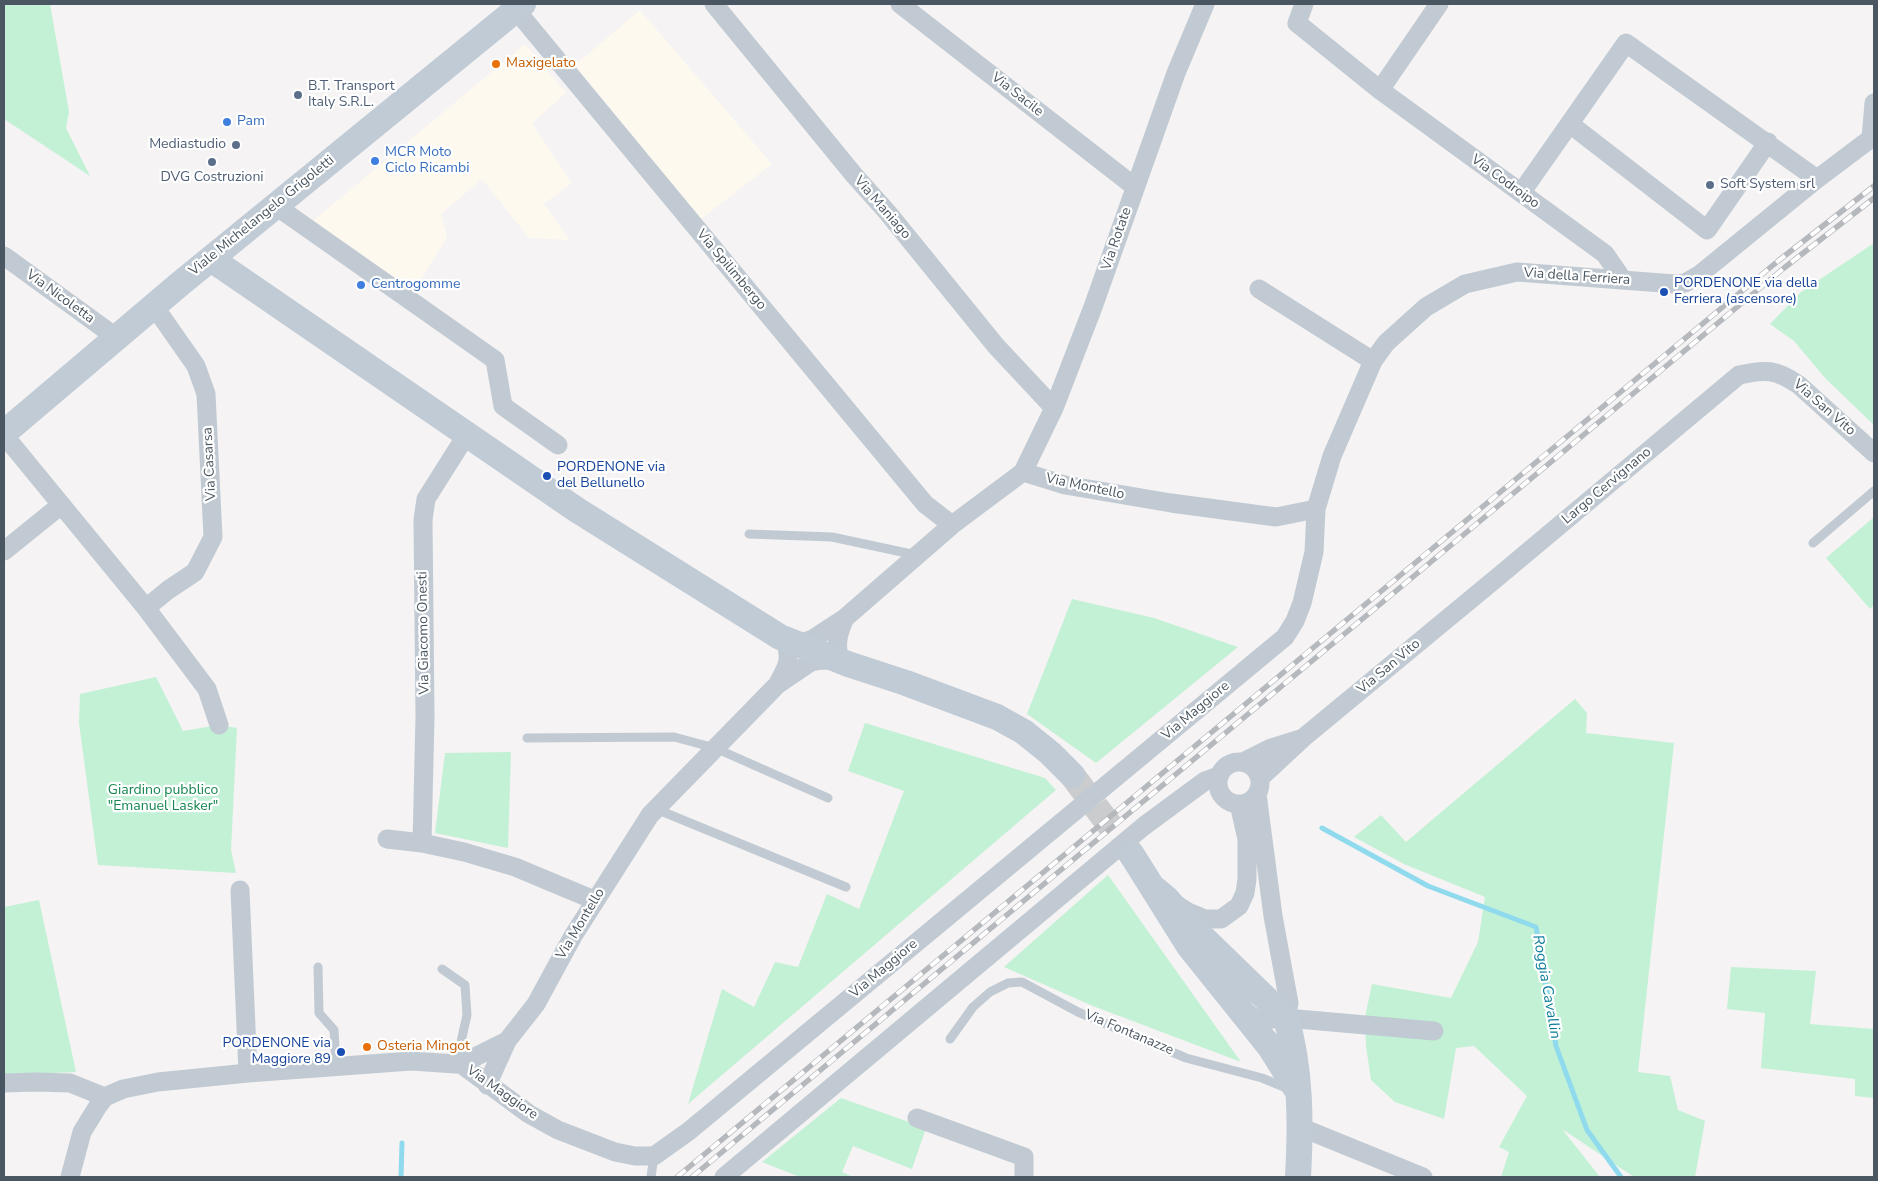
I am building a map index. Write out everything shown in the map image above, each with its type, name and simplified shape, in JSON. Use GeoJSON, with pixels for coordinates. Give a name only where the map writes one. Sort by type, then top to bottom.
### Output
{"type":"FeatureCollection","features":[{"type":"Feature","properties":{"kind":"street","name":"Via Maniago"},"geometry":{"type":"LineString","coordinates":[[714,4],[996,346],[1054,408]]}},
{"type":"Feature","properties":{"kind":"street","name":"Via Sacile"},"geometry":{"type":"LineString","coordinates":[[900,4],[1135,186]]}},
{"type":"Feature","properties":{"kind":"street","name":"Via Rotate"},"geometry":{"type":"LineString","coordinates":[[1023,472],[1054,408],[1093,307],[1176,72],[1205,4]]}},
{"type":"Feature","properties":{"kind":"street","name":"Via Codroipo"},"geometry":{"type":"LineString","coordinates":[[1304,4],[1297,23],[1380,90],[1605,254],[1623,280]]}},
{"type":"Feature","properties":{"kind":"street"},"geometry":{"type":"LineString","coordinates":[[1380,90],[1439,4]]}},
{"type":"Feature","properties":{"kind":"street","name":"Viale Michelangelo Grigoletti"},"geometry":{"type":"LineString","coordinates":[[4,434],[154,306],[517,6]]}},
{"type":"Feature","properties":{"kind":"street","name":"Via Spilimbergo"},"geometry":{"type":"LineString","coordinates":[[517,6],[926,504],[952,525]]}},
{"type":"Feature","properties":{"kind":"street"},"geometry":{"type":"LineString","coordinates":[[1521,193],[1626,43],[1817,178]]}},
{"type":"Feature","properties":{"kind":"street"},"geometry":{"type":"LineString","coordinates":[[1873,137],[1874,103]]}},
{"type":"Feature","properties":{"kind":"street"},"geometry":{"type":"LineString","coordinates":[[1570,124],[1707,230],[1768,142]]}},
{"type":"Feature","properties":{"kind":"street","name":"Via della Ferriera"},"geometry":{"type":"LineString","coordinates":[[1284,637],[1295,621],[1302,603],[1314,552],[1316,509],[1332,456],[1373,361],[1386,343],[1426,307],[1465,284],[1517,272],[1675,284],[1685,283],[1699,275],[1817,178],[1873,137]]}},
{"type":"Feature","properties":{"kind":"street"},"geometry":{"type":"LineString","coordinates":[[276,206],[495,360],[503,406],[558,445]]}},
{"type":"Feature","properties":{"kind":"street","name":"Via Nicoletta"},"geometry":{"type":"LineString","coordinates":[[4,256],[117,338]]}},
{"type":"Feature","properties":{"kind":"street"},"geometry":{"type":"LineString","coordinates":[[211,259],[577,510],[785,640],[997,718],[1024,732],[1050,752],[1072,775]]}},
{"type":"Feature","properties":{"kind":"street"},"geometry":{"type":"LineString","coordinates":[[1259,289],[1373,361]]}},
{"type":"Feature","properties":{"kind":"street","name":"Via Casarsa"},"geometry":{"type":"LineString","coordinates":[[146,608],[195,572],[213,536],[206,394],[196,366],[154,306]]}},
{"type":"Feature","properties":{"kind":"street","name":"Via San Vito"},"geometry":{"type":"LineString","coordinates":[[1739,375],[1759,370],[1775,371],[1788,377],[1799,384],[1874,453]]}},
{"type":"Feature","properties":{"kind":"street","name":"Largo Cervignano"},"geometry":{"type":"LineString","coordinates":[[1474,597],[1739,375]]}},
{"type":"Feature","properties":{"kind":"street"},"geometry":{"type":"LineString","coordinates":[[4,434],[146,608],[207,689],[219,725]]}},
{"type":"Feature","properties":{"kind":"street","name":"Via Giacomo Onesti"},"geometry":{"type":"LineString","coordinates":[[422,843],[425,717],[423,520],[426,499],[466,434]]}},
{"type":"Feature","properties":{"kind":"street"},"geometry":{"type":"LineString","coordinates":[[785,640],[804,642],[813,639],[845,618],[919,556],[952,525],[1023,472]]}},
{"type":"Feature","properties":{"kind":"street","name":"Via Montello"},"geometry":{"type":"LineString","coordinates":[[1023,472],[1065,485],[1171,503],[1276,517],[1316,509]]}},
{"type":"Feature","properties":{"kind":"street"},"geometry":{"type":"LineString","coordinates":[[4,551],[61,505]]}},
{"type":"Feature","properties":{"kind":"street","name":"Via San Vito"},"geometry":{"type":"LineString","coordinates":[[1258,786],[1303,738],[1474,597]]}},
{"type":"Feature","properties":{"kind":"street"},"geometry":{"type":"LineString","coordinates":[[840,661],[837,652],[838,634],[845,618]]}},
{"type":"Feature","properties":{"kind":"street","name":"Via Maggiore"},"geometry":{"type":"LineString","coordinates":[[105,1097],[123,1089],[149,1084],[248,1072],[411,1061],[458,1064],[529,1114],[567,1134],[615,1152],[635,1156],[654,1156],[697,1125],[1284,637]]}},
{"type":"Feature","properties":{"kind":"street"},"geometry":{"type":"LineString","coordinates":[[777,685],[789,662],[789,652],[785,640]]}},
{"type":"Feature","properties":{"kind":"street"},"geometry":{"type":"LineString","coordinates":[[777,685],[811,662],[823,660],[840,661]]}},
{"type":"Feature","properties":{"kind":"street","name":"Via Montello"},"geometry":{"type":"LineString","coordinates":[[487,1085],[506,1040],[536,1004],[594,900],[650,815],[777,685]]}},
{"type":"Feature","properties":{"kind":"street","name":"Via San Vito"},"geometry":{"type":"LineString","coordinates":[[1243,762],[1277,746],[1303,738]]}},
{"type":"Feature","properties":{"kind":"street"},"geometry":{"type":"LineString","coordinates":[[1258,786],[1252,799],[1240,804],[1227,800],[1222,795],[1219,790],[1219,776],[1231,763],[1243,762],[1254,768],[1258,786],[1273,916],[1289,1003],[1286,1018]]}},
{"type":"Feature","properties":{"kind":"street"},"geometry":{"type":"LineString","coordinates":[[724,1177],[1144,826],[1205,781],[1219,776]]}},
{"type":"Feature","properties":{"kind":"street"},"geometry":{"type":"LineString","coordinates":[[1161,894],[1188,912],[1205,919],[1221,919],[1239,906],[1245,893],[1247,879],[1248,839],[1240,804]]}},
{"type":"Feature","properties":{"kind":"street"},"geometry":{"type":"LineString","coordinates":[[386,839],[422,843],[464,852],[515,867],[594,900]]}},
{"type":"Feature","properties":{"kind":"street"},"geometry":{"type":"LineString","coordinates":[[1132,855],[1161,894],[1190,926],[1286,1018],[1293,1039],[1298,1092],[1300,1127],[1298,1177]]}},
{"type":"Feature","properties":{"kind":"street"},"geometry":{"type":"LineString","coordinates":[[240,890],[248,1072]]}},
{"type":"Feature","properties":{"kind":"street"},"geometry":{"type":"LineString","coordinates":[[1161,894],[1189,946],[1270,1047],[1298,1092]]}},
{"type":"Feature","properties":{"kind":"street"},"geometry":{"type":"LineString","coordinates":[[1237,1006],[1257,1020],[1286,1018],[1434,1031]]}},
{"type":"Feature","properties":{"kind":"street","name":"Via Montello"},"geometry":{"type":"LineString","coordinates":[[458,1064],[506,1040]]}},
{"type":"Feature","properties":{"kind":"street"},"geometry":{"type":"LineString","coordinates":[[4,1083],[70,1083],[105,1097],[82,1132],[70,1177]]}},
{"type":"Feature","properties":{"kind":"street"},"geometry":{"type":"LineString","coordinates":[[917,1118],[1024,1157],[1024,1177]]}},
{"type":"Feature","properties":{"kind":"street"},"geometry":{"type":"LineString","coordinates":[[1300,1127],[1423,1177]]}},
{"type":"Feature","properties":{"kind":"lane"},"geometry":{"type":"LineString","coordinates":[[1813,543],[1874,491]]}},
{"type":"Feature","properties":{"kind":"lane"},"geometry":{"type":"LineString","coordinates":[[749,534],[832,538],[919,556]]}},
{"type":"Feature","properties":{"kind":"lane"},"geometry":{"type":"LineString","coordinates":[[527,738],[674,737],[715,748],[828,798]]}},
{"type":"Feature","properties":{"kind":"lane"},"geometry":{"type":"LineString","coordinates":[[656,809],[846,887]]}},
{"type":"Feature","properties":{"kind":"lane"},"geometry":{"type":"LineString","coordinates":[[318,967],[319,1013],[334,1030],[336,1066]]}},
{"type":"Feature","properties":{"kind":"lane","name":"Via Maggiore"},"geometry":{"type":"LineString","coordinates":[[442,969],[465,985],[467,1015],[458,1064]]}},
{"type":"Feature","properties":{"kind":"lane","name":"Via Fontanazze"},"geometry":{"type":"LineString","coordinates":[[950,1039],[973,1007],[990,992],[1008,982],[1022,982],[1078,1012],[1186,1058],[1262,1078],[1298,1092]]}},
{"type":"Feature","properties":{"kind":"lane"},"geometry":{"type":"LineString","coordinates":[[651,1177],[654,1156]]}},
{"type":"Feature","properties":{"kind":"shaded area"},"geometry":{"type":"Polygon","coordinates":[[[640,10],[772,164],[701,219],[575,65],[640,10]]]}},
{"type":"Feature","properties":{"kind":"shaded area"},"geometry":{"type":"Polygon","coordinates":[[[525,44],[566,93],[532,123],[572,183],[544,204],[570,240],[529,238],[482,179],[441,214],[447,237],[414,291],[313,221],[525,44]]]}},
{"type":"Feature","properties":{"kind":"green space"},"geometry":{"type":"Polygon","coordinates":[[[4,4],[50,4],[69,112],[66,128],[90,176],[4,119],[4,4]]]}},
{"type":"Feature","properties":{"kind":"green space"},"geometry":{"type":"Polygon","coordinates":[[[1874,243],[1874,425],[1826,379],[1794,341],[1770,324],[1801,292],[1874,243]]]}},
{"type":"Feature","properties":{"kind":"green space"},"geometry":{"type":"Polygon","coordinates":[[[1874,517],[1874,605],[1870,609],[1826,558],[1874,517]]]}},
{"type":"Feature","properties":{"kind":"green space"},"geometry":{"type":"Polygon","coordinates":[[[1072,599],[1154,618],[1238,647],[1096,763],[1027,714],[1072,599]]]}},
{"type":"Feature","properties":{"kind":"green space","name":"Giardino pubblico \"Emanuel Lasker\""},"geometry":{"type":"Polygon","coordinates":[[[156,677],[183,731],[219,725],[237,728],[231,850],[236,873],[98,865],[79,723],[80,694],[156,677]]]}},
{"type":"Feature","properties":{"kind":"green space"},"geometry":{"type":"Polygon","coordinates":[[[1575,699],[1587,713],[1586,733],[1674,743],[1638,1072],[1670,1076],[1678,1110],[1705,1121],[1695,1177],[1634,1177],[1562,1129],[1600,1177],[1501,1177],[1509,1152],[1499,1147],[1527,1096],[1474,1046],[1456,1048],[1444,1119],[1395,1102],[1371,1080],[1366,1046],[1365,1017],[1372,984],[1451,998],[1478,942],[1485,897],[1404,864],[1354,837],[1381,815],[1406,842],[1575,699]]]}},
{"type":"Feature","properties":{"kind":"green space"},"geometry":{"type":"Polygon","coordinates":[[[865,723],[1045,778],[1056,790],[688,1104],[722,989],[754,1007],[775,962],[798,967],[827,894],[859,909],[904,791],[848,771],[865,723]]]}},
{"type":"Feature","properties":{"kind":"green space"},"geometry":{"type":"Polygon","coordinates":[[[511,752],[508,848],[435,833],[445,753],[511,752]]]}},
{"type":"Feature","properties":{"kind":"green space"},"geometry":{"type":"Polygon","coordinates":[[[1108,875],[1241,1062],[1093,1006],[1004,967],[1108,875]]]}},
{"type":"Feature","properties":{"kind":"green space"},"geometry":{"type":"Polygon","coordinates":[[[39,900],[76,1072],[4,1075],[4,907],[39,900]]]}},
{"type":"Feature","properties":{"kind":"green space"},"geometry":{"type":"Polygon","coordinates":[[[1731,967],[1816,971],[1810,1024],[1874,1029],[1874,1098],[1855,1096],[1855,1079],[1761,1068],[1765,1013],[1727,1009],[1731,967]]]}},
{"type":"Feature","properties":{"kind":"green space"},"geometry":{"type":"Polygon","coordinates":[[[841,1098],[926,1128],[912,1169],[853,1146],[842,1172],[853,1177],[800,1177],[762,1162],[841,1098]]]}},
{"type":"Feature","properties":{"kind":"waterway","name":"Roggia Cavallin"},"geometry":{"type":"LineString","coordinates":[[1322,828],[1428,886],[1536,927],[1556,1046],[1587,1130],[1621,1177]]}},
{"type":"Feature","properties":{"kind":"waterway"},"geometry":{"type":"LineString","coordinates":[[401,1177],[402,1143]]}},
{"type":"Feature","properties":{"kind":"tunnel"},"geometry":{"type":"LineString","coordinates":[[1072,775],[1132,855]]}},
{"type":"Feature","properties":{"kind":"railway"},"geometry":{"type":"LineString","coordinates":[[677,1177],[1778,261],[1874,186]]}},
{"type":"Feature","properties":{"kind":"railway"},"geometry":{"type":"LineString","coordinates":[[692,1177],[1784,268],[1874,198]]}},
{"type":"Feature","properties":{"kind":"place","name":"Maxigelato"},"geometry":{"type":"Point","coordinates":[496,64]}},
{"type":"Feature","properties":{"kind":"place","name":"B.T. Transport Italy S.R.L."},"geometry":{"type":"Point","coordinates":[298,95]}},
{"type":"Feature","properties":{"kind":"place","name":"Pam"},"geometry":{"type":"Point","coordinates":[227,122]}},
{"type":"Feature","properties":{"kind":"place","name":"Mediastudio"},"geometry":{"type":"Point","coordinates":[236,145]}},
{"type":"Feature","properties":{"kind":"place","name":"MCR Moto Ciclo Ricambi"},"geometry":{"type":"Point","coordinates":[375,161]}},
{"type":"Feature","properties":{"kind":"place","name":"DVG Costruzioni"},"geometry":{"type":"Point","coordinates":[212,162]}},
{"type":"Feature","properties":{"kind":"place","name":"Soft System srl"},"geometry":{"type":"Point","coordinates":[1710,185]}},
{"type":"Feature","properties":{"kind":"place","name":"Centrogomme"},"geometry":{"type":"Point","coordinates":[361,285]}},
{"type":"Feature","properties":{"kind":"place","name":"PORDENONE via della Ferriera (ascensore)"},"geometry":{"type":"Point","coordinates":[1664,292]}},
{"type":"Feature","properties":{"kind":"place","name":"PORDENONE via del Bellunello"},"geometry":{"type":"Point","coordinates":[547,476]}},
{"type":"Feature","properties":{"kind":"place","name":"Osteria Mingot"},"geometry":{"type":"Point","coordinates":[367,1047]}},
{"type":"Feature","properties":{"kind":"place","name":"PORDENONE via Maggiore 89"},"geometry":{"type":"Point","coordinates":[341,1052]}}]}
